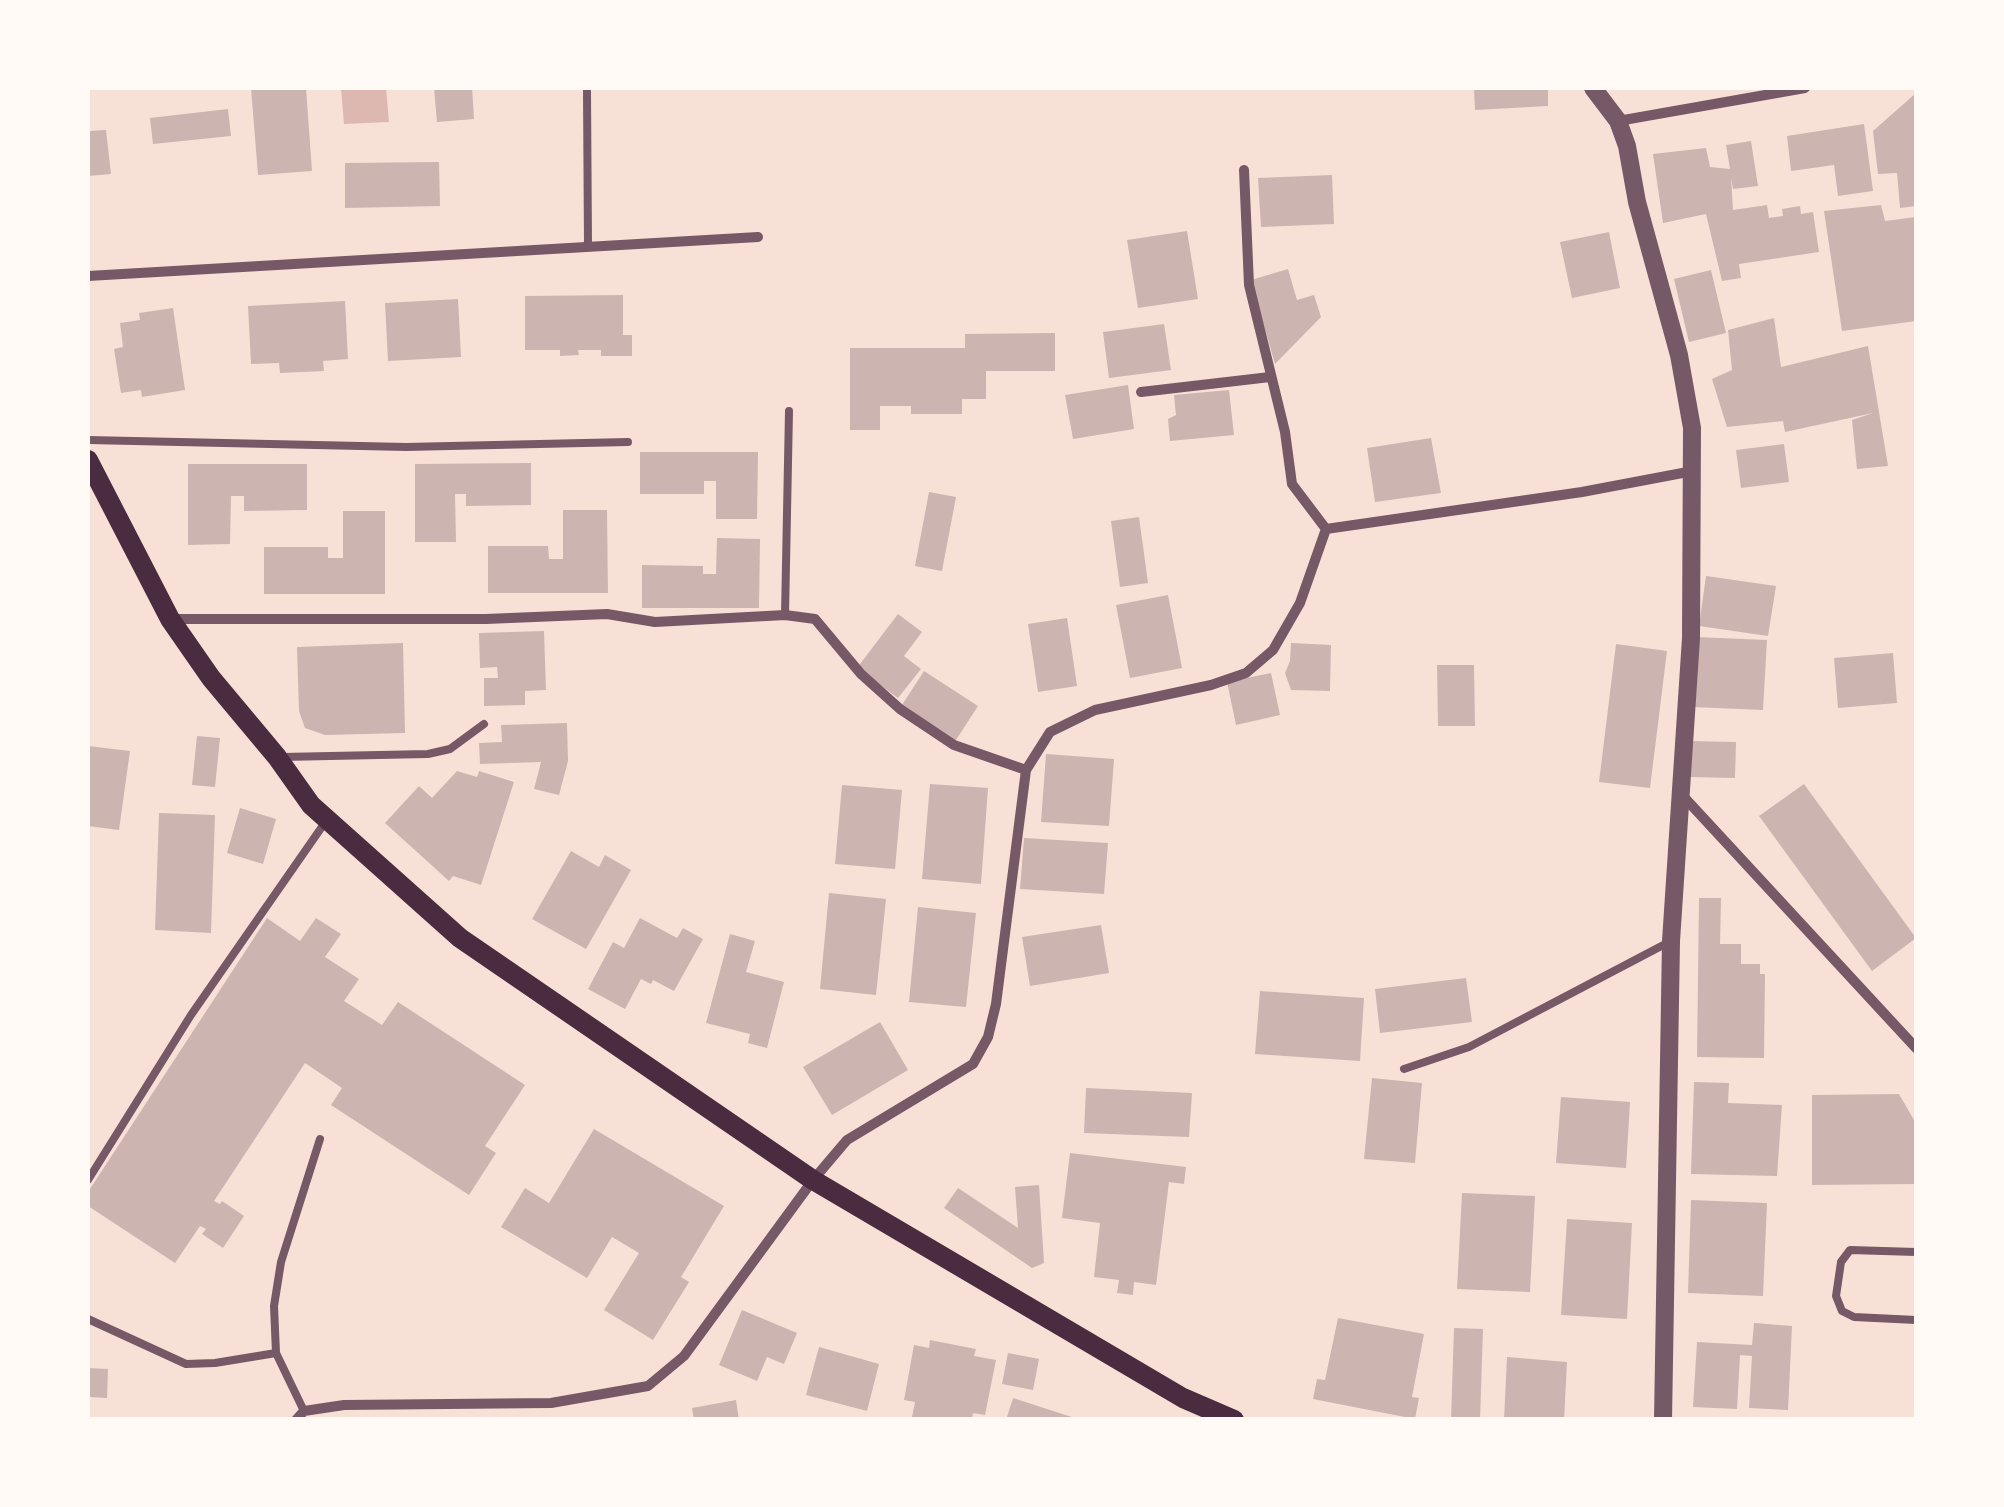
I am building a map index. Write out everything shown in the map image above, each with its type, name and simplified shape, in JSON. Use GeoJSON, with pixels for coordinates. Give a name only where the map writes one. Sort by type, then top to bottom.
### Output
{"type":"FeatureCollection","features":[{"type":"Feature","properties":{"kind":"main road"},"geometry":{"type":"LineString","coordinates":[[88,460],[170,619],[211,678],[312,805],[460,938],[812,1180],[1183,1398],[1234,1420]]}},
{"type":"Feature","properties":{"kind":"street"},"geometry":{"type":"LineString","coordinates":[[1592,88],[1618,121],[1679,355],[1692,428],[1692,638],[1671,941],[1663,1420]]}},
{"type":"Feature","properties":{"kind":"street"},"geometry":{"type":"LineString","coordinates":[[1618,121],[1805,88]]}},
{"type":"Feature","properties":{"kind":"street"},"geometry":{"type":"LineString","coordinates":[[1244,170],[1248,285],[1285,432],[1292,484],[1326,529]]}},
{"type":"Feature","properties":{"kind":"street"},"geometry":{"type":"LineString","coordinates":[[88,276],[758,237]]}},
{"type":"Feature","properties":{"kind":"street"},"geometry":{"type":"LineString","coordinates":[[1141,392],[1270,376]]}},
{"type":"Feature","properties":{"kind":"street"},"geometry":{"type":"LineString","coordinates":[[1326,529],[1582,492],[1693,471]]}},
{"type":"Feature","properties":{"kind":"street"},"geometry":{"type":"LineString","coordinates":[[300,1415],[344,1405],[552,1403],[648,1386],[684,1356],[812,1180],[847,1140],[973,1064],[988,1037],[996,1004],[1026,770],[1050,732],[1095,710],[1211,685],[1246,673],[1273,650],[1300,602],[1326,529]]}},
{"type":"Feature","properties":{"kind":"street"},"geometry":{"type":"LineString","coordinates":[[170,619],[486,619],[607,614],[654,622],[785,615],[815,619],[861,674],[900,709],[954,745],[1026,770]]}},
{"type":"Feature","properties":{"kind":"street"},"geometry":{"type":"LineString","coordinates":[[1683,796],[1916,1048]]}},
{"type":"Feature","properties":{"kind":"lane"},"geometry":{"type":"LineString","coordinates":[[586,90],[588,247]]}},
{"type":"Feature","properties":{"kind":"lane"},"geometry":{"type":"LineString","coordinates":[[785,615],[789,412]]}},
{"type":"Feature","properties":{"kind":"lane"},"geometry":{"type":"LineString","coordinates":[[88,440],[406,447],[628,442]]}},
{"type":"Feature","properties":{"kind":"lane"},"geometry":{"type":"LineString","coordinates":[[277,757],[428,754],[450,749],[484,724]]}},
{"type":"Feature","properties":{"kind":"lane"},"geometry":{"type":"LineString","coordinates":[[88,1180],[191,1015],[328,819]]}},
{"type":"Feature","properties":{"kind":"lane"},"geometry":{"type":"LineString","coordinates":[[1404,1069],[1469,1046],[1671,941]]}},
{"type":"Feature","properties":{"kind":"lane"},"geometry":{"type":"LineString","coordinates":[[300,1415],[276,1353],[274,1306],[282,1262],[320,1139]]}},
{"type":"Feature","properties":{"kind":"lane"},"geometry":{"type":"LineString","coordinates":[[1916,1252],[1850,1250],[1842,1262],[1836,1296],[1842,1311],[1854,1318],[1916,1320]]}},
{"type":"Feature","properties":{"kind":"lane"},"geometry":{"type":"LineString","coordinates":[[88,1319],[186,1364],[276,1353]]}},
{"type":"Feature","properties":{"kind":"shaded area"},"geometry":{"type":"Polygon","coordinates":[[[341,88],[386,88],[389,122],[344,124],[341,88]]]}},
{"type":"Feature","properties":{"kind":"building"},"geometry":{"type":"Polygon","coordinates":[[[251,88],[306,88],[312,171],[258,175],[251,88]]]}},
{"type":"Feature","properties":{"kind":"building"},"geometry":{"type":"Polygon","coordinates":[[[434,88],[472,88],[474,119],[437,122],[434,88]]]}},
{"type":"Feature","properties":{"kind":"building"},"geometry":{"type":"Polygon","coordinates":[[[1474,88],[1548,88],[1548,106],[1475,110],[1474,88]]]}},
{"type":"Feature","properties":{"kind":"building"},"geometry":{"type":"Polygon","coordinates":[[[1916,93],[1916,206],[1900,208],[1897,173],[1878,174],[1873,131],[1916,93]]]}},
{"type":"Feature","properties":{"kind":"building"},"geometry":{"type":"Polygon","coordinates":[[[228,109],[231,136],[153,144],[150,118],[228,109]]]}},
{"type":"Feature","properties":{"kind":"building"},"geometry":{"type":"Polygon","coordinates":[[[1864,124],[1873,191],[1838,196],[1834,165],[1791,171],[1787,136],[1864,124]]]}},
{"type":"Feature","properties":{"kind":"building"},"geometry":{"type":"Polygon","coordinates":[[[106,130],[111,174],[88,176],[88,131],[106,130]]]}},
{"type":"Feature","properties":{"kind":"building"},"geometry":{"type":"Polygon","coordinates":[[[1751,141],[1758,186],[1733,189],[1731,178],[1733,210],[1767,205],[1769,218],[1783,216],[1782,209],[1800,206],[1801,214],[1813,212],[1819,252],[1739,264],[1741,278],[1722,281],[1706,214],[1663,223],[1653,154],[1706,148],[1710,167],[1730,169],[1726,145],[1751,141]]]}},
{"type":"Feature","properties":{"kind":"building"},"geometry":{"type":"Polygon","coordinates":[[[439,162],[440,206],[345,208],[345,163],[439,162]]]}},
{"type":"Feature","properties":{"kind":"building"},"geometry":{"type":"Polygon","coordinates":[[[1332,175],[1334,224],[1261,227],[1258,178],[1332,175]]]}},
{"type":"Feature","properties":{"kind":"building"},"geometry":{"type":"Polygon","coordinates":[[[1881,205],[1885,221],[1916,217],[1916,321],[1842,331],[1824,211],[1881,205]]]}},
{"type":"Feature","properties":{"kind":"building"},"geometry":{"type":"Polygon","coordinates":[[[1187,231],[1198,299],[1138,308],[1127,240],[1187,231]]]}},
{"type":"Feature","properties":{"kind":"building"},"geometry":{"type":"Polygon","coordinates":[[[1609,232],[1620,288],[1572,298],[1560,242],[1609,232]]]}},
{"type":"Feature","properties":{"kind":"building"},"geometry":{"type":"Polygon","coordinates":[[[1288,269],[1297,300],[1314,295],[1321,317],[1275,364],[1251,280],[1288,269]]]}},
{"type":"Feature","properties":{"kind":"building"},"geometry":{"type":"Polygon","coordinates":[[[1711,270],[1726,333],[1689,342],[1674,279],[1711,270]]]}},
{"type":"Feature","properties":{"kind":"building"},"geometry":{"type":"Polygon","coordinates":[[[623,295],[623,335],[632,335],[632,356],[601,356],[601,350],[578,350],[579,355],[560,356],[560,350],[525,350],[525,296],[623,295]]]}},
{"type":"Feature","properties":{"kind":"building"},"geometry":{"type":"Polygon","coordinates":[[[458,299],[461,357],[388,361],[385,303],[458,299]]]}},
{"type":"Feature","properties":{"kind":"building"},"geometry":{"type":"Polygon","coordinates":[[[345,301],[348,359],[323,361],[324,371],[280,373],[279,363],[251,364],[248,306],[345,301]]]}},
{"type":"Feature","properties":{"kind":"building"},"geometry":{"type":"Polygon","coordinates":[[[173,308],[185,390],[142,397],[141,390],[121,393],[114,349],[123,347],[120,323],[140,320],[139,313],[173,308]]]}},
{"type":"Feature","properties":{"kind":"building"},"geometry":{"type":"Polygon","coordinates":[[[1774,318],[1781,367],[1868,346],[1888,466],[1857,469],[1852,420],[1873,413],[1785,432],[1783,421],[1727,427],[1712,379],[1732,370],[1728,330],[1774,318]]]}},
{"type":"Feature","properties":{"kind":"building"},"geometry":{"type":"Polygon","coordinates":[[[1164,324],[1171,370],[1109,378],[1103,332],[1164,324]]]}},
{"type":"Feature","properties":{"kind":"building"},"geometry":{"type":"Polygon","coordinates":[[[1055,333],[1055,371],[986,371],[986,399],[962,399],[962,414],[911,414],[911,406],[880,406],[880,430],[850,430],[850,348],[965,348],[965,334],[1055,333]]]}},
{"type":"Feature","properties":{"kind":"building"},"geometry":{"type":"Polygon","coordinates":[[[1128,385],[1134,429],[1073,439],[1065,395],[1128,385]]]}},
{"type":"Feature","properties":{"kind":"building"},"geometry":{"type":"Polygon","coordinates":[[[1229,390],[1234,435],[1170,441],[1168,419],[1176,415],[1174,395],[1229,390]]]}},
{"type":"Feature","properties":{"kind":"building"},"geometry":{"type":"Polygon","coordinates":[[[1431,438],[1441,493],[1375,502],[1367,448],[1431,438]]]}},
{"type":"Feature","properties":{"kind":"building"},"geometry":{"type":"Polygon","coordinates":[[[1784,444],[1789,482],[1741,488],[1736,450],[1784,444]]]}},
{"type":"Feature","properties":{"kind":"building"},"geometry":{"type":"Polygon","coordinates":[[[640,452],[758,452],[757,519],[716,519],[716,481],[704,481],[704,494],[640,494],[640,452]]]}},
{"type":"Feature","properties":{"kind":"building"},"geometry":{"type":"Polygon","coordinates":[[[531,463],[531,505],[466,506],[466,494],[455,494],[456,542],[415,542],[415,464],[531,463]]]}},
{"type":"Feature","properties":{"kind":"building"},"geometry":{"type":"Polygon","coordinates":[[[188,464],[307,464],[307,510],[244,511],[244,496],[231,496],[230,544],[188,545],[188,464]]]}},
{"type":"Feature","properties":{"kind":"building"},"geometry":{"type":"Polygon","coordinates":[[[929,492],[956,497],[942,571],[915,566],[929,492]]]}},
{"type":"Feature","properties":{"kind":"building"},"geometry":{"type":"Polygon","coordinates":[[[563,510],[607,510],[608,593],[488,593],[488,546],[548,546],[549,559],[563,559],[563,510]]]}},
{"type":"Feature","properties":{"kind":"building"},"geometry":{"type":"Polygon","coordinates":[[[343,511],[385,511],[385,594],[264,594],[264,547],[328,547],[328,558],[343,558],[343,511]]]}},
{"type":"Feature","properties":{"kind":"building"},"geometry":{"type":"Polygon","coordinates":[[[1139,517],[1148,583],[1120,587],[1111,521],[1139,517]]]}},
{"type":"Feature","properties":{"kind":"building"},"geometry":{"type":"Polygon","coordinates":[[[717,538],[760,539],[759,608],[642,608],[642,565],[703,566],[703,574],[716,574],[717,538]]]}},
{"type":"Feature","properties":{"kind":"building"},"geometry":{"type":"Polygon","coordinates":[[[1706,576],[1776,586],[1768,636],[1699,626],[1706,576]]]}},
{"type":"Feature","properties":{"kind":"building"},"geometry":{"type":"Polygon","coordinates":[[[1168,595],[1182,668],[1130,678],[1116,605],[1168,595]]]}},
{"type":"Feature","properties":{"kind":"building"},"geometry":{"type":"Polygon","coordinates":[[[898,614],[922,632],[904,656],[921,669],[898,698],[857,668],[898,614]]]}},
{"type":"Feature","properties":{"kind":"building"},"geometry":{"type":"Polygon","coordinates":[[[1067,618],[1077,686],[1038,692],[1028,624],[1067,618]]]}},
{"type":"Feature","properties":{"kind":"building"},"geometry":{"type":"Polygon","coordinates":[[[544,631],[546,690],[525,691],[525,705],[484,706],[484,678],[498,678],[497,667],[480,668],[479,633],[544,631]]]}},
{"type":"Feature","properties":{"kind":"building"},"geometry":{"type":"Polygon","coordinates":[[[1696,637],[1767,640],[1763,710],[1692,707],[1696,637]]]}},
{"type":"Feature","properties":{"kind":"building"},"geometry":{"type":"Polygon","coordinates":[[[403,643],[405,733],[325,735],[305,728],[299,711],[297,647],[403,643]]]}},
{"type":"Feature","properties":{"kind":"building"},"geometry":{"type":"Polygon","coordinates":[[[1291,643],[1331,645],[1330,691],[1291,690],[1285,673],[1291,643]]]}},
{"type":"Feature","properties":{"kind":"building"},"geometry":{"type":"Polygon","coordinates":[[[1616,644],[1667,651],[1650,788],[1599,782],[1616,644]]]}},
{"type":"Feature","properties":{"kind":"building"},"geometry":{"type":"Polygon","coordinates":[[[1893,653],[1897,703],[1838,708],[1834,658],[1893,653]]]}},
{"type":"Feature","properties":{"kind":"building"},"geometry":{"type":"Polygon","coordinates":[[[1437,665],[1474,665],[1475,726],[1438,726],[1437,665]]]}},
{"type":"Feature","properties":{"kind":"building"},"geometry":{"type":"Polygon","coordinates":[[[924,671],[978,706],[956,740],[902,705],[924,671]]]}},
{"type":"Feature","properties":{"kind":"building"},"geometry":{"type":"Polygon","coordinates":[[[1271,673],[1280,715],[1236,725],[1227,682],[1271,673]]]}},
{"type":"Feature","properties":{"kind":"building"},"geometry":{"type":"Polygon","coordinates":[[[567,723],[568,761],[559,795],[534,789],[541,762],[480,764],[479,743],[502,742],[501,725],[567,723]]]}},
{"type":"Feature","properties":{"kind":"building"},"geometry":{"type":"Polygon","coordinates":[[[197,736],[220,738],[215,787],[192,785],[197,736]]]}},
{"type":"Feature","properties":{"kind":"building"},"geometry":{"type":"Polygon","coordinates":[[[1689,741],[1736,742],[1735,778],[1688,777],[1689,741]]]}},
{"type":"Feature","properties":{"kind":"building"},"geometry":{"type":"Polygon","coordinates":[[[88,746],[130,751],[119,830],[88,826],[88,746]]]}},
{"type":"Feature","properties":{"kind":"building"},"geometry":{"type":"Polygon","coordinates":[[[1046,754],[1114,759],[1109,826],[1041,822],[1046,754]]]}},
{"type":"Feature","properties":{"kind":"building"},"geometry":{"type":"Polygon","coordinates":[[[457,771],[477,777],[479,771],[514,782],[481,885],[453,876],[449,881],[385,823],[419,786],[432,798],[457,771]]]}},
{"type":"Feature","properties":{"kind":"building"},"geometry":{"type":"Polygon","coordinates":[[[930,784],[988,788],[981,884],[922,879],[930,784]]]}},
{"type":"Feature","properties":{"kind":"building"},"geometry":{"type":"Polygon","coordinates":[[[1804,784],[1916,938],[1872,971],[1759,816],[1804,784]]]}},
{"type":"Feature","properties":{"kind":"building"},"geometry":{"type":"Polygon","coordinates":[[[842,785],[902,790],[895,869],[835,864],[842,785]]]}},
{"type":"Feature","properties":{"kind":"building"},"geometry":{"type":"Polygon","coordinates":[[[240,808],[276,819],[263,864],[227,853],[240,808]]]}},
{"type":"Feature","properties":{"kind":"building"},"geometry":{"type":"Polygon","coordinates":[[[159,813],[215,815],[211,933],[155,930],[159,813]]]}},
{"type":"Feature","properties":{"kind":"building"},"geometry":{"type":"Polygon","coordinates":[[[1024,838],[1108,843],[1104,894],[1020,889],[1024,838]]]}},
{"type":"Feature","properties":{"kind":"building"},"geometry":{"type":"Polygon","coordinates":[[[571,851],[599,867],[605,855],[631,870],[586,949],[532,919],[571,851]]]}},
{"type":"Feature","properties":{"kind":"building"},"geometry":{"type":"Polygon","coordinates":[[[829,893],[886,899],[876,995],[820,989],[829,893]]]}},
{"type":"Feature","properties":{"kind":"building"},"geometry":{"type":"Polygon","coordinates":[[[1699,898],[1721,898],[1720,944],[1741,944],[1741,964],[1760,964],[1760,974],[1765,974],[1764,1058],[1697,1057],[1699,898]]]}},
{"type":"Feature","properties":{"kind":"building"},"geometry":{"type":"Polygon","coordinates":[[[918,907],[976,913],[966,1007],[909,1002],[918,907]]]}},
{"type":"Feature","properties":{"kind":"building"},"geometry":{"type":"Polygon","coordinates":[[[267,918],[300,941],[316,918],[341,934],[325,957],[359,979],[344,1001],[382,1025],[398,1002],[525,1085],[485,1146],[496,1153],[469,1195],[331,1105],[342,1088],[305,1063],[214,1201],[222,1201],[244,1216],[223,1248],[202,1234],[206,1229],[200,1226],[175,1263],[88,1206],[88,1192],[267,918]]]}},
{"type":"Feature","properties":{"kind":"building"},"geometry":{"type":"Polygon","coordinates":[[[640,918],[677,938],[683,928],[703,939],[674,991],[653,980],[651,984],[641,979],[625,1009],[588,989],[613,942],[624,948],[640,918]]]}},
{"type":"Feature","properties":{"kind":"building"},"geometry":{"type":"Polygon","coordinates":[[[1101,925],[1109,973],[1030,986],[1022,937],[1101,925]]]}},
{"type":"Feature","properties":{"kind":"building"},"geometry":{"type":"Polygon","coordinates":[[[730,934],[755,941],[746,972],[784,982],[767,1048],[748,1043],[750,1034],[706,1023],[730,934]]]}},
{"type":"Feature","properties":{"kind":"building"},"geometry":{"type":"Polygon","coordinates":[[[1466,978],[1472,1022],[1380,1033],[1375,989],[1466,978]]]}},
{"type":"Feature","properties":{"kind":"building"},"geometry":{"type":"Polygon","coordinates":[[[1260,991],[1364,998],[1360,1061],[1255,1054],[1260,991]]]}},
{"type":"Feature","properties":{"kind":"building"},"geometry":{"type":"Polygon","coordinates":[[[880,1022],[908,1070],[832,1115],[803,1067],[880,1022]]]}},
{"type":"Feature","properties":{"kind":"building"},"geometry":{"type":"Polygon","coordinates":[[[1372,1078],[1422,1083],[1415,1163],[1364,1159],[1372,1078]]]}},
{"type":"Feature","properties":{"kind":"building"},"geometry":{"type":"Polygon","coordinates":[[[1694,1082],[1729,1083],[1728,1103],[1782,1105],[1777,1176],[1691,1174],[1694,1082]]]}},
{"type":"Feature","properties":{"kind":"building"},"geometry":{"type":"Polygon","coordinates":[[[1086,1088],[1192,1093],[1189,1137],[1084,1133],[1086,1088]]]}},
{"type":"Feature","properties":{"kind":"building"},"geometry":{"type":"Polygon","coordinates":[[[1899,1094],[1914,1120],[1915,1184],[1812,1185],[1812,1095],[1899,1094]]]}},
{"type":"Feature","properties":{"kind":"building"},"geometry":{"type":"Polygon","coordinates":[[[1561,1097],[1630,1102],[1626,1168],[1556,1163],[1561,1097]]]}},
{"type":"Feature","properties":{"kind":"building"},"geometry":{"type":"Polygon","coordinates":[[[594,1129],[724,1206],[681,1277],[689,1282],[653,1340],[604,1310],[639,1253],[612,1237],[587,1278],[501,1227],[525,1188],[549,1203],[594,1129]]]}},
{"type":"Feature","properties":{"kind":"building"},"geometry":{"type":"Polygon","coordinates":[[[1070,1153],[1186,1167],[1184,1184],[1169,1182],[1156,1285],[1134,1282],[1133,1295],[1117,1293],[1119,1280],[1094,1277],[1100,1223],[1062,1218],[1070,1153]]]}},
{"type":"Feature","properties":{"kind":"building"},"geometry":{"type":"Polygon","coordinates":[[[1039,1185],[1044,1263],[1032,1268],[944,1208],[958,1188],[1018,1228],[1015,1187],[1039,1185]]]}},
{"type":"Feature","properties":{"kind":"building"},"geometry":{"type":"Polygon","coordinates":[[[1462,1193],[1535,1196],[1530,1292],[1457,1289],[1462,1193]]]}},
{"type":"Feature","properties":{"kind":"building"},"geometry":{"type":"Polygon","coordinates":[[[1691,1200],[1767,1203],[1763,1296],[1688,1293],[1691,1200]]]}},
{"type":"Feature","properties":{"kind":"building"},"geometry":{"type":"Polygon","coordinates":[[[1567,1219],[1632,1223],[1627,1319],[1561,1315],[1567,1219]]]}},
{"type":"Feature","properties":{"kind":"building"},"geometry":{"type":"Polygon","coordinates":[[[742,1310],[797,1333],[784,1364],[767,1357],[757,1381],[719,1365],[742,1310]]]}},
{"type":"Feature","properties":{"kind":"building"},"geometry":{"type":"Polygon","coordinates":[[[1338,1318],[1424,1334],[1412,1397],[1419,1398],[1415,1419],[1313,1399],[1317,1379],[1325,1380],[1338,1318]]]}},
{"type":"Feature","properties":{"kind":"building"},"geometry":{"type":"Polygon","coordinates":[[[1754,1323],[1792,1326],[1788,1410],[1749,1408],[1752,1356],[1740,1355],[1737,1409],[1693,1407],[1697,1342],[1752,1345],[1754,1323]]]}},
{"type":"Feature","properties":{"kind":"building"},"geometry":{"type":"Polygon","coordinates":[[[1454,1328],[1483,1329],[1480,1420],[1451,1420],[1454,1328]]]}},
{"type":"Feature","properties":{"kind":"building"},"geometry":{"type":"Polygon","coordinates":[[[930,1340],[976,1349],[974,1356],[996,1360],[985,1415],[973,1413],[972,1420],[912,1417],[915,1402],[904,1400],[914,1345],[929,1348],[930,1340]]]}},
{"type":"Feature","properties":{"kind":"building"},"geometry":{"type":"Polygon","coordinates":[[[819,1347],[879,1364],[867,1411],[806,1395],[819,1347]]]}},
{"type":"Feature","properties":{"kind":"building"},"geometry":{"type":"Polygon","coordinates":[[[1008,1353],[1039,1359],[1033,1390],[1002,1384],[1008,1353]]]}},
{"type":"Feature","properties":{"kind":"building"},"geometry":{"type":"Polygon","coordinates":[[[1507,1357],[1567,1362],[1564,1420],[1504,1420],[1507,1357]]]}},
{"type":"Feature","properties":{"kind":"building"},"geometry":{"type":"Polygon","coordinates":[[[88,1368],[108,1369],[107,1398],[88,1397],[88,1368]]]}},
{"type":"Feature","properties":{"kind":"building"},"geometry":{"type":"Polygon","coordinates":[[[1013,1398],[1078,1419],[1078,1420],[1006,1420],[1013,1398]]]}},
{"type":"Feature","properties":{"kind":"building"},"geometry":{"type":"Polygon","coordinates":[[[736,1400],[739,1420],[694,1420],[692,1408],[736,1400]]]}}]}
